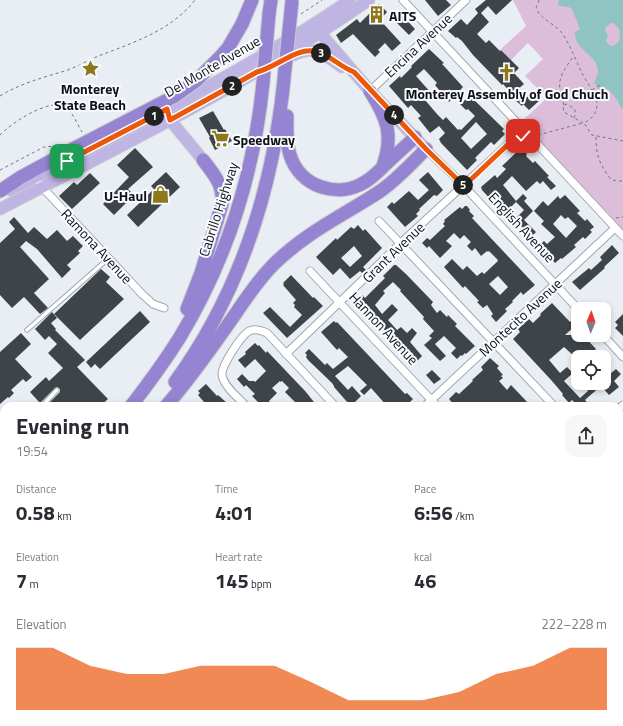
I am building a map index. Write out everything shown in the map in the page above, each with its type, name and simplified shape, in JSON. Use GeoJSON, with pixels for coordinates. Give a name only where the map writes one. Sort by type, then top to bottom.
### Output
{"type":"FeatureCollection","features":[{"type":"Feature","properties":{"kind":"highway"},"geometry":{"type":"LineString","coordinates":[[0,191],[22,177],[175,96],[189,86],[228,48],[242,24],[252,0]]}},
{"type":"Feature","properties":{"kind":"highway","name":"Cabrillo Highway"},"geometry":{"type":"LineString","coordinates":[[135,402],[165,361],[207,288],[219,262],[231,228],[250,167],[258,124],[260,77],[271,0]]}},
{"type":"Feature","properties":{"kind":"highway"},"geometry":{"type":"LineString","coordinates":[[161,402],[185,369],[210,326],[233,282],[249,242],[262,202],[280,118],[292,0]]}},
{"type":"Feature","properties":{"kind":"highway"},"geometry":{"type":"LineString","coordinates":[[285,69],[287,146],[292,162],[301,175],[315,185],[346,190],[365,182],[415,137]]}},
{"type":"Feature","properties":{"kind":"highway"},"geometry":{"type":"LineString","coordinates":[[370,91],[383,112],[388,126],[388,148],[382,167]]}},
{"type":"Feature","properties":{"kind":"highway"},"geometry":{"type":"LineString","coordinates":[[169,402],[192,374],[273,264],[298,242],[311,233],[380,191],[392,182],[426,149]]}},
{"type":"Feature","properties":{"kind":"highway"},"geometry":{"type":"LineString","coordinates":[[165,361],[199,279],[222,204],[222,194],[216,176],[203,160]]}},
{"type":"Feature","properties":{"kind":"highway"},"geometry":{"type":"LineString","coordinates":[[129,402],[157,372]]}},
{"type":"Feature","properties":{"kind":"main road","name":"Del Monte Avenue"},"geometry":{"type":"LineString","coordinates":[[0,195],[39,182],[260,77],[350,0]]}},
{"type":"Feature","properties":{"kind":"main road","name":"Del Monte Avenue"},"geometry":{"type":"LineString","coordinates":[[0,209],[39,182],[167,109],[316,29],[329,28],[369,0]]}},
{"type":"Feature","properties":{"kind":"main road","name":"English Avenue"},"geometry":{"type":"LineString","coordinates":[[316,29],[370,91],[426,149]]}},
{"type":"Feature","properties":{"kind":"main road"},"geometry":{"type":"LineString","coordinates":[[260,77],[266,70],[275,65],[300,52],[309,50],[327,55],[341,66],[354,72]]}},
{"type":"Feature","properties":{"kind":"main road"},"geometry":{"type":"LineString","coordinates":[[167,109],[170,120],[203,160]]}},
{"type":"Feature","properties":{"kind":"street"},"geometry":{"type":"LineString","coordinates":[[402,0],[520,126]]}},
{"type":"Feature","properties":{"kind":"street","name":"Encina Avenue"},"geometry":{"type":"LineString","coordinates":[[370,91],[466,0]]}},
{"type":"Feature","properties":{"kind":"street"},"geometry":{"type":"LineString","coordinates":[[520,126],[526,124],[530,131],[528,134]]}},
{"type":"Feature","properties":{"kind":"street"},"geometry":{"type":"LineString","coordinates":[[520,126],[518,131],[519,134],[525,136],[528,134]]}},
{"type":"Feature","properties":{"kind":"street","name":"Grant Avenue"},"geometry":{"type":"LineString","coordinates":[[286,354],[400,244],[519,134]]}},
{"type":"Feature","properties":{"kind":"street"},"geometry":{"type":"LineString","coordinates":[[528,134],[623,236]]}},
{"type":"Feature","properties":{"kind":"street","name":"English Avenue"},"geometry":{"type":"LineString","coordinates":[[426,149],[464,186],[572,302]]}},
{"type":"Feature","properties":{"kind":"street","name":"Ramona Avenue"},"geometry":{"type":"LineString","coordinates":[[39,182],[153,304],[164,308]]}},
{"type":"Feature","properties":{"kind":"street"},"geometry":{"type":"LineString","coordinates":[[379,221],[550,402]]}},
{"type":"Feature","properties":{"kind":"street","name":"Montecito Avenue"},"geometry":{"type":"LineString","coordinates":[[435,402],[493,342],[615,228]]}},
{"type":"Feature","properties":{"kind":"street","name":"Hannon Avenue"},"geometry":{"type":"LineString","coordinates":[[310,271],[433,402]]}},
{"type":"Feature","properties":{"kind":"street"},"geometry":{"type":"LineString","coordinates":[[242,402],[224,382],[222,372],[225,363],[243,337],[253,330],[260,330],[267,333],[331,402]]}},
{"type":"Feature","properties":{"kind":"street"},"geometry":{"type":"LineString","coordinates":[[610,342],[623,356]]}},
{"type":"Feature","properties":{"kind":"lane"},"geometry":{"type":"LineString","coordinates":[[27,330],[109,258]]}},
{"type":"Feature","properties":{"kind":"lane"},"geometry":{"type":"LineString","coordinates":[[46,402],[57,390]]}},
{"type":"Feature","properties":{"kind":"path"},"geometry":{"type":"LineString","coordinates":[[0,96],[24,84],[70,69],[145,38],[161,30],[177,19],[195,0]]}},
{"type":"Feature","properties":{"kind":"path"},"geometry":{"type":"LineString","coordinates":[[536,136],[584,123],[593,116],[596,110],[596,99],[570,46],[561,32],[538,13],[536,8],[539,0]]}},
{"type":"Feature","properties":{"kind":"path"},"geometry":{"type":"LineString","coordinates":[[574,56],[562,74],[558,84],[564,105],[564,112],[584,123],[589,132],[596,136],[623,141]]}},
{"type":"Feature","properties":{"kind":"path"},"geometry":{"type":"LineString","coordinates":[[591,90],[602,84]]}},
{"type":"Feature","properties":{"kind":"path"},"geometry":{"type":"LineString","coordinates":[[564,105],[566,104],[572,106],[576,110],[574,118]]}},
{"type":"Feature","properties":{"kind":"path"},"geometry":{"type":"LineString","coordinates":[[0,135],[25,116],[44,108],[59,105],[65,107],[72,114],[84,136]]}},
{"type":"Feature","properties":{"kind":"path"},"geometry":{"type":"LineString","coordinates":[[596,136],[596,149],[600,164],[608,177],[613,180],[623,181]]}},
{"type":"Feature","properties":{"kind":"path"},"geometry":{"type":"LineString","coordinates":[[0,170],[44,147],[57,146]]}},
{"type":"Feature","properties":{"kind":"path"},"geometry":{"type":"LineString","coordinates":[[615,219],[619,216],[623,216]]}},
{"type":"Feature","properties":{"kind":"shaded area"},"geometry":{"type":"Polygon","coordinates":[[[513,0],[623,0],[623,230],[535,136],[531,126],[522,121],[547,98],[525,76],[543,59],[528,43],[511,60],[501,49],[526,26],[513,0]]]}},
{"type":"Feature","properties":{"kind":"shaded area"},"geometry":{"type":"Polygon","coordinates":[[[559,0],[623,0],[623,109],[609,90],[604,88],[599,89],[594,83],[598,72],[597,65],[594,60],[581,48],[575,38],[575,32],[580,29],[572,9],[569,7],[560,6],[558,4],[559,0]],[[610,23],[606,27],[605,31],[608,35],[606,41],[612,46],[618,43],[620,37],[618,28],[610,23]]]}},
{"type":"Feature","properties":{"kind":"building"},"geometry":{"type":"Polygon","coordinates":[[[425,0],[446,0],[451,5],[438,16],[425,0]]]}},
{"type":"Feature","properties":{"kind":"building"},"geometry":{"type":"Polygon","coordinates":[[[486,0],[512,0],[496,15],[488,6],[481,13],[489,22],[477,34],[486,43],[489,40],[519,68],[514,73],[524,84],[517,90],[526,98],[533,92],[540,100],[529,110],[523,104],[522,106],[515,100],[511,95],[512,94],[473,55],[462,41],[448,31],[461,19],[467,25],[478,13],[475,9],[486,0]]]}},
{"type":"Feature","properties":{"kind":"building"},"geometry":{"type":"Polygon","coordinates":[[[379,4],[387,12],[380,20],[401,43],[392,51],[385,43],[378,50],[380,52],[375,57],[353,34],[341,43],[336,35],[357,19],[360,23],[379,4]]]}},
{"type":"Feature","properties":{"kind":"building"},"geometry":{"type":"Polygon","coordinates":[[[399,12],[415,29],[409,35],[392,18],[399,12]]]}},
{"type":"Feature","properties":{"kind":"building"},"geometry":{"type":"Polygon","coordinates":[[[429,49],[444,63],[442,64],[463,87],[449,102],[435,85],[437,83],[424,69],[416,76],[432,94],[425,100],[443,120],[446,117],[458,130],[461,130],[475,116],[460,104],[470,96],[504,129],[502,131],[505,134],[494,145],[491,142],[475,158],[477,160],[467,170],[441,143],[439,139],[445,133],[439,126],[430,133],[418,118],[421,116],[411,105],[408,108],[389,86],[400,76],[401,78],[412,67],[411,66],[429,49]],[[476,122],[461,138],[471,149],[487,134],[476,122]]]}},
{"type":"Feature","properties":{"kind":"building"},"geometry":{"type":"Polygon","coordinates":[[[213,111],[232,141],[215,150],[209,138],[210,137],[199,118],[213,111]]]}},
{"type":"Feature","properties":{"kind":"building"},"geometry":{"type":"Polygon","coordinates":[[[135,148],[153,167],[128,189],[134,195],[114,215],[103,204],[129,177],[117,165],[135,148]]]}},
{"type":"Feature","properties":{"kind":"building"},"geometry":{"type":"Polygon","coordinates":[[[521,148],[527,154],[526,156],[533,163],[535,161],[556,186],[551,190],[543,181],[540,184],[537,181],[526,191],[512,176],[503,185],[516,201],[523,194],[527,198],[524,201],[533,211],[524,220],[536,232],[530,238],[515,219],[524,210],[516,202],[509,209],[502,206],[494,198],[492,201],[481,187],[495,175],[497,178],[506,169],[502,166],[521,148]]]}},
{"type":"Feature","properties":{"kind":"building","name":"U-Haul"},"geometry":{"type":"Polygon","coordinates":[[[166,172],[180,187],[138,227],[127,215],[154,189],[151,186],[166,172]]]}},
{"type":"Feature","properties":{"kind":"building"},"geometry":{"type":"Polygon","coordinates":[[[428,172],[443,190],[437,196],[434,195],[419,209],[420,210],[416,214],[418,216],[405,227],[387,207],[392,202],[394,204],[409,191],[418,200],[429,190],[419,180],[428,172]]]}},
{"type":"Feature","properties":{"kind":"building"},"geometry":{"type":"Polygon","coordinates":[[[90,173],[100,183],[72,209],[59,196],[74,182],[77,185],[90,173]]]}},
{"type":"Feature","properties":{"kind":"building"},"geometry":{"type":"Polygon","coordinates":[[[565,195],[580,211],[577,213],[585,221],[587,219],[594,227],[590,230],[592,232],[585,239],[583,237],[574,245],[576,247],[555,263],[538,247],[544,241],[547,244],[555,237],[541,224],[544,221],[534,211],[543,201],[548,206],[558,196],[560,199],[565,195]],[[561,215],[553,224],[566,238],[577,226],[568,217],[565,219],[561,215]]]}},
{"type":"Feature","properties":{"kind":"building"},"geometry":{"type":"Polygon","coordinates":[[[467,206],[470,210],[469,211],[474,216],[472,218],[535,285],[523,295],[521,292],[505,309],[507,311],[496,322],[491,316],[493,314],[487,305],[483,308],[477,302],[479,301],[465,286],[463,288],[444,267],[452,259],[463,270],[467,266],[477,276],[482,272],[484,274],[498,261],[497,259],[489,251],[481,256],[475,248],[472,251],[467,246],[471,242],[464,235],[460,239],[454,233],[446,241],[452,246],[440,258],[429,246],[427,248],[422,243],[427,238],[430,240],[445,226],[443,224],[445,221],[444,220],[460,207],[462,209],[467,206]],[[498,276],[489,284],[500,295],[508,287],[498,276]]]}},
{"type":"Feature","properties":{"kind":"building"},"geometry":{"type":"Polygon","coordinates":[[[14,217],[28,233],[34,227],[47,239],[57,230],[67,241],[73,236],[83,246],[78,251],[80,253],[67,265],[71,269],[62,278],[37,249],[26,241],[20,247],[49,279],[34,293],[48,308],[40,314],[24,297],[12,308],[0,295],[0,243],[15,229],[9,222],[14,217]]]}},
{"type":"Feature","properties":{"kind":"building"},"geometry":{"type":"Polygon","coordinates":[[[358,225],[363,231],[365,229],[382,248],[363,267],[366,270],[362,273],[360,271],[350,279],[340,268],[333,275],[316,257],[336,238],[337,240],[351,227],[354,229],[358,225]],[[354,246],[341,258],[350,267],[362,256],[354,246]]]}},
{"type":"Feature","properties":{"kind":"building"},"geometry":{"type":"Polygon","coordinates":[[[612,245],[619,253],[604,267],[605,268],[580,290],[572,282],[589,268],[591,270],[602,260],[600,257],[612,245]]]}},
{"type":"Feature","properties":{"kind":"building"},"geometry":{"type":"Polygon","coordinates":[[[394,265],[406,274],[433,302],[431,305],[437,313],[440,310],[447,317],[448,315],[457,324],[455,326],[475,346],[466,354],[461,355],[457,359],[451,353],[456,348],[444,336],[435,344],[446,356],[440,361],[424,345],[432,338],[429,336],[434,331],[423,319],[424,317],[393,282],[383,291],[385,293],[375,305],[382,314],[392,304],[398,310],[388,320],[397,330],[401,327],[407,333],[412,328],[417,333],[410,342],[422,356],[416,362],[357,301],[362,295],[365,298],[385,278],[383,276],[394,265]]]}},
{"type":"Feature","properties":{"kind":"building"},"geometry":{"type":"Polygon","coordinates":[[[101,269],[110,277],[106,282],[124,299],[80,340],[54,314],[101,269]]]}},
{"type":"Feature","properties":{"kind":"building"},"geometry":{"type":"Polygon","coordinates":[[[291,275],[313,298],[314,297],[323,306],[287,338],[263,313],[270,307],[290,327],[302,315],[294,307],[295,305],[293,303],[296,300],[283,285],[283,283],[291,275]]]}},
{"type":"Feature","properties":{"kind":"building"},"geometry":{"type":"Polygon","coordinates":[[[552,303],[570,322],[571,321],[571,330],[565,335],[571,335],[571,342],[590,342],[596,349],[571,350],[571,353],[564,347],[549,360],[560,373],[567,367],[571,371],[571,375],[564,381],[580,398],[587,390],[596,390],[585,400],[587,402],[574,402],[572,400],[568,402],[552,381],[513,339],[520,332],[518,329],[529,319],[533,323],[541,315],[540,314],[552,303]]]}},
{"type":"Feature","properties":{"kind":"building"},"geometry":{"type":"Polygon","coordinates":[[[140,311],[150,322],[100,369],[95,364],[91,368],[86,362],[140,311]]]}},
{"type":"Feature","properties":{"kind":"building"},"geometry":{"type":"Polygon","coordinates":[[[52,312],[57,318],[51,323],[56,329],[55,330],[85,360],[77,367],[108,399],[105,402],[50,402],[60,392],[60,389],[57,387],[41,402],[39,402],[30,392],[46,377],[49,381],[63,368],[48,353],[57,344],[49,336],[45,340],[35,329],[52,312]]]}},
{"type":"Feature","properties":{"kind":"building"},"geometry":{"type":"Polygon","coordinates":[[[623,314],[623,336],[615,328],[618,325],[615,322],[623,314]]]}},
{"type":"Feature","properties":{"kind":"building"},"geometry":{"type":"Polygon","coordinates":[[[334,321],[336,323],[337,322],[405,394],[407,393],[413,399],[410,402],[383,402],[371,388],[364,395],[360,391],[367,385],[348,366],[335,376],[348,390],[352,386],[361,396],[355,402],[347,402],[332,383],[306,357],[307,355],[305,353],[309,349],[325,365],[327,363],[333,369],[348,357],[339,348],[337,350],[321,332],[334,321]]]}},
{"type":"Feature","properties":{"kind":"building"},"geometry":{"type":"Polygon","coordinates":[[[21,333],[31,344],[15,359],[32,377],[26,382],[23,379],[11,390],[14,393],[2,402],[0,402],[0,352],[21,333]]]}},
{"type":"Feature","properties":{"kind":"building"},"geometry":{"type":"Polygon","coordinates":[[[255,343],[258,346],[259,345],[266,353],[267,351],[314,402],[295,402],[285,392],[289,388],[282,381],[280,381],[272,388],[277,393],[269,401],[270,402],[258,402],[252,396],[255,394],[246,385],[244,387],[237,379],[242,374],[249,381],[255,382],[266,371],[255,359],[245,368],[238,360],[246,354],[245,352],[255,343]]]}},
{"type":"Feature","properties":{"kind":"building"},"geometry":{"type":"Polygon","coordinates":[[[490,358],[499,366],[497,368],[503,375],[501,376],[503,378],[499,381],[507,390],[511,385],[527,402],[452,402],[449,399],[456,392],[459,394],[473,381],[472,380],[483,370],[481,367],[490,358]]]}},
{"type":"Feature","properties":{"kind":"building"},"geometry":{"type":"Polygon","coordinates":[[[616,369],[621,374],[614,381],[619,387],[609,395],[605,390],[611,390],[611,373],[616,369]]]}},
{"type":"Feature","properties":{"kind":"building"},"geometry":{"type":"Polygon","coordinates":[[[432,370],[441,379],[434,384],[426,375],[432,370]]]}},
{"type":"Feature","properties":{"kind":"building"},"geometry":{"type":"Polygon","coordinates":[[[206,384],[217,396],[218,395],[226,402],[204,402],[198,395],[200,393],[198,391],[206,384]]]}},
{"type":"Feature","properties":{"kind":"place","name":"AITS"},"geometry":{"type":"Point","coordinates":[376,15]}},
{"type":"Feature","properties":{"kind":"place","name":"Monterey State Beach"},"geometry":{"type":"Point","coordinates":[90,68]}},
{"type":"Feature","properties":{"kind":"place","name":"Monterey Assembly of God Chuch"},"geometry":{"type":"Point","coordinates":[507,73]}},
{"type":"Feature","properties":{"kind":"place","name":"Speedway"},"geometry":{"type":"Point","coordinates":[220,139]}},
{"type":"Feature","properties":{"kind":"place","name":"U-Haul"},"geometry":{"type":"Point","coordinates":[160,195]}},
{"type":"Feature","properties":{"kind":"route"},"geometry":{"type":"LineString","coordinates":[[67,161],[167,109],[170,120],[257,72],[266,70],[304,50],[327,55],[341,66],[354,72],[370,91],[464,186],[519,134],[523,136]]}}]}
